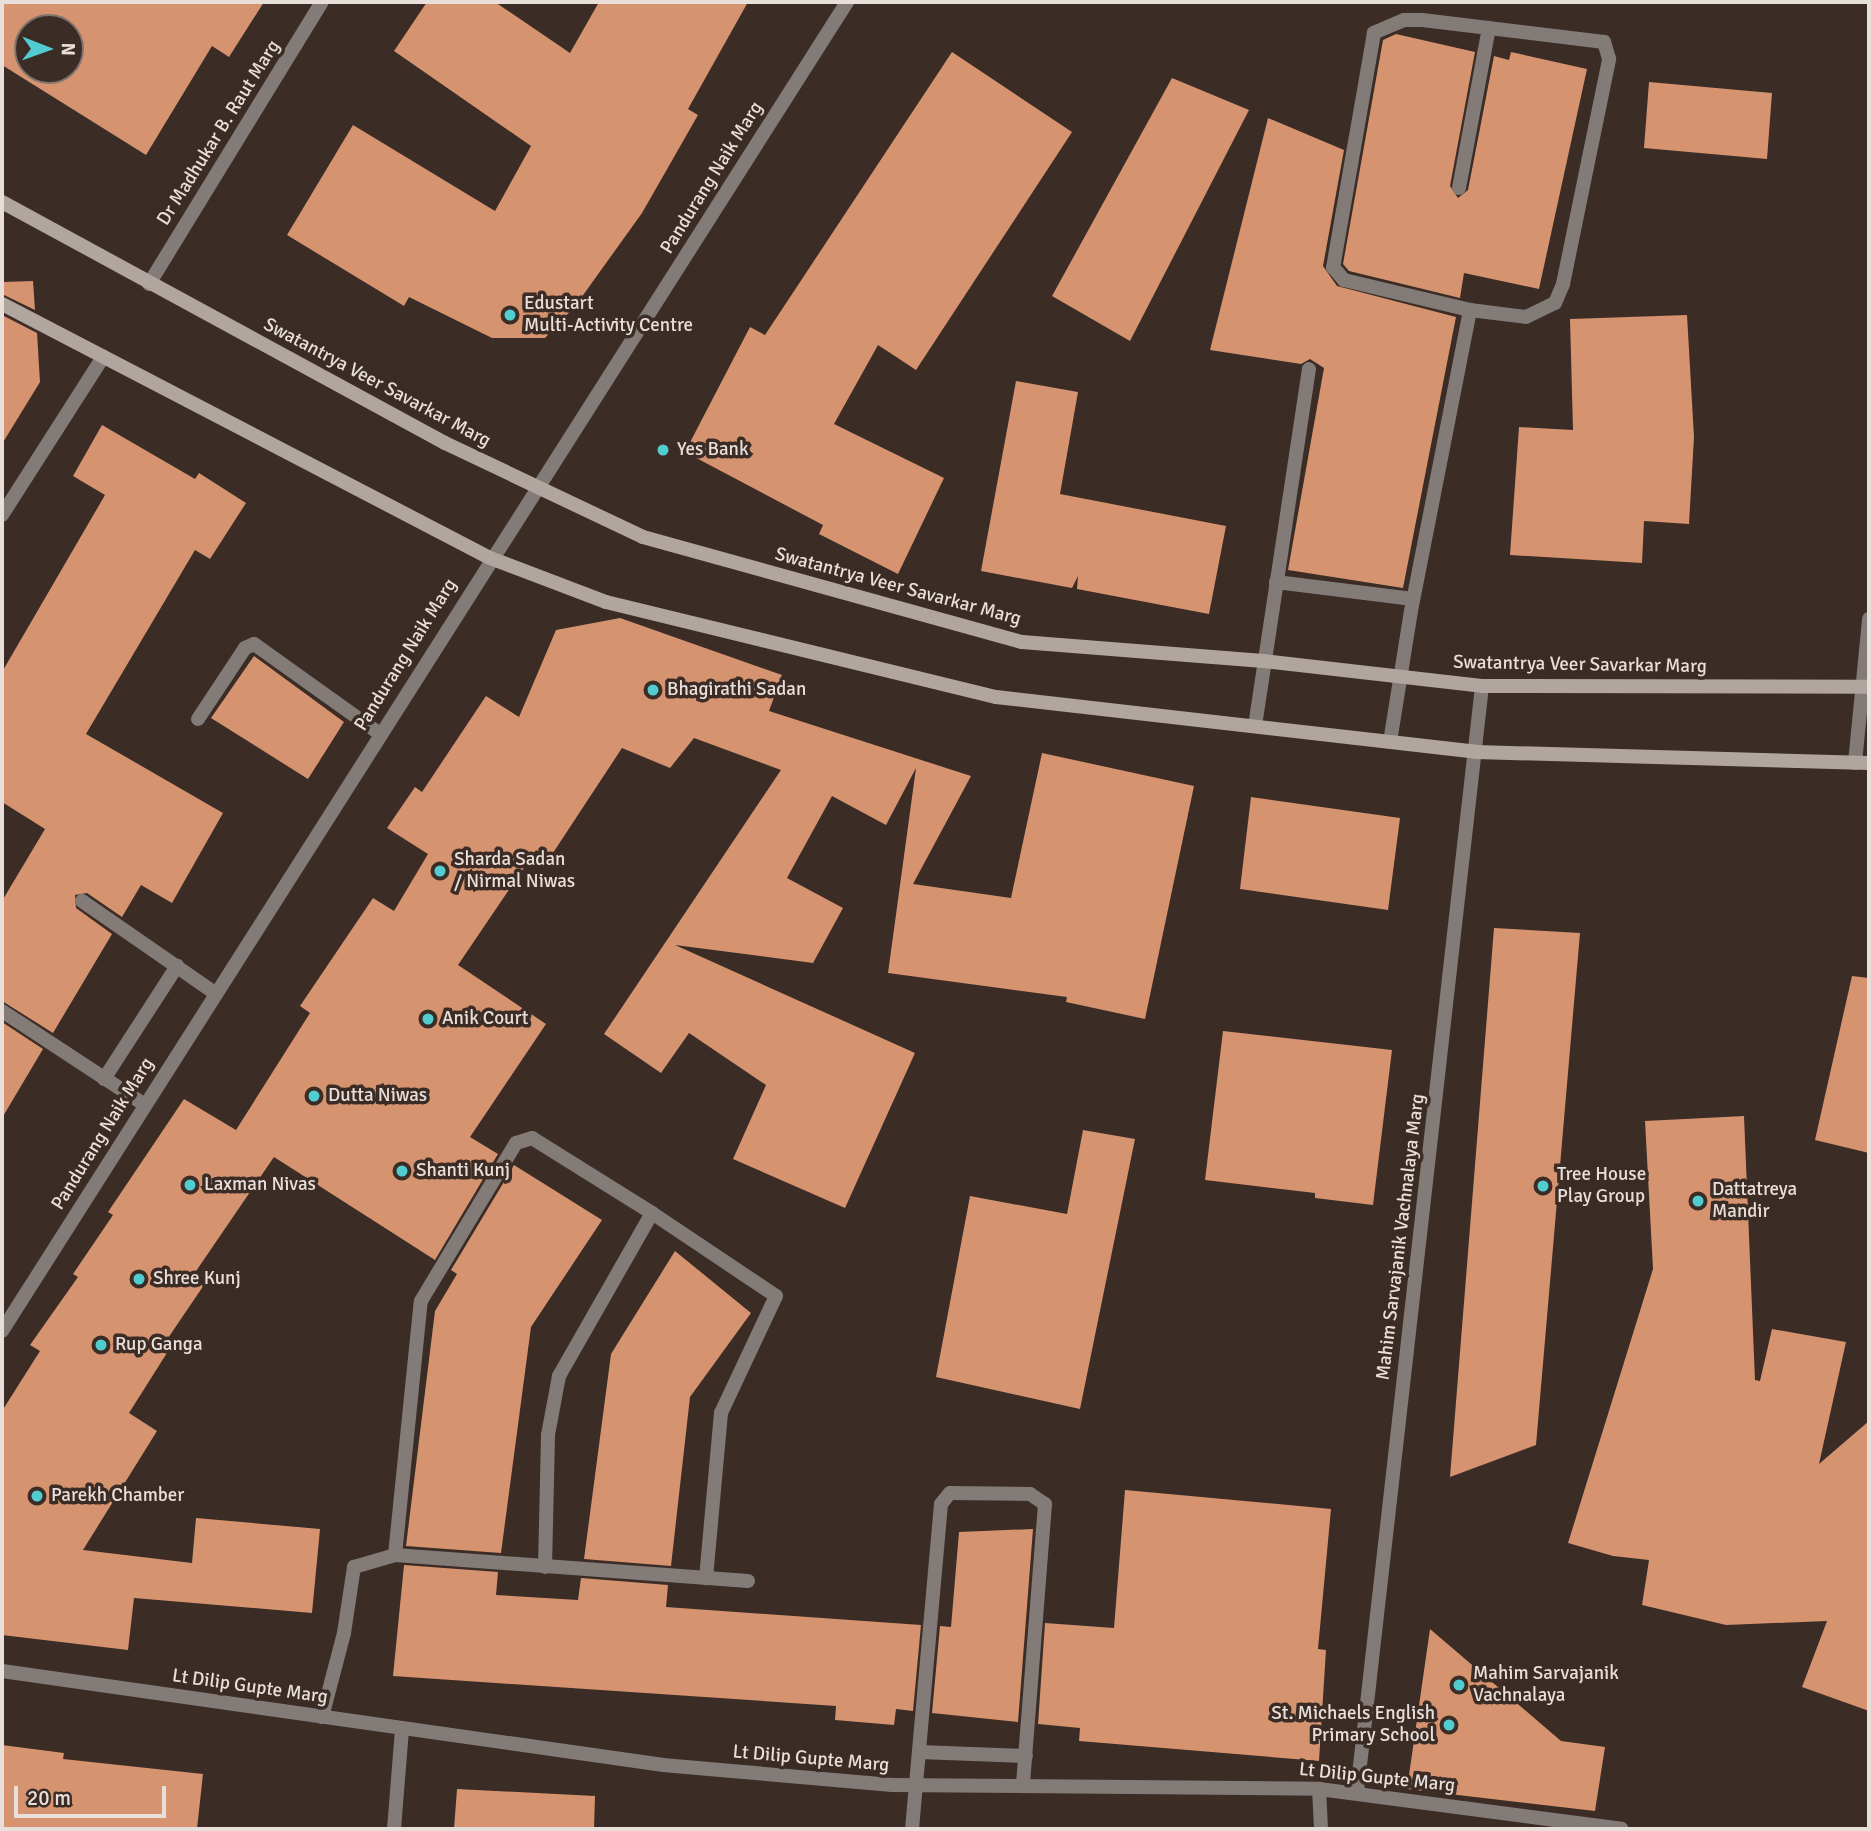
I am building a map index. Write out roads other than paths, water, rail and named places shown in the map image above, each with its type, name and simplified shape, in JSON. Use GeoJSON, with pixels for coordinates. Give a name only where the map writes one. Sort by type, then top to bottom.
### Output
{"type":"FeatureCollection","features":[{"type":"Feature","properties":{"kind":"main road","name":"Swatantrya Veer Savarkar Marg"},"geometry":{"type":"LineString","coordinates":[[2,202],[149,284],[538,488],[643,537],[1023,642],[1263,661],[1482,686],[1864,687]]}},
{"type":"Feature","properties":{"kind":"main road"},"geometry":{"type":"LineString","coordinates":[[2,304],[490,558],[606,602],[996,697],[1476,752],[1862,763]]}},
{"type":"Feature","properties":{"kind":"street","name":"Dr Madhukar B. Raut Marg"},"geometry":{"type":"LineString","coordinates":[[149,284],[322,2]]}},
{"type":"Feature","properties":{"kind":"street","name":"Pandurang Naik Marg"},"geometry":{"type":"LineString","coordinates":[[2,1331],[490,558],[538,488],[847,2]]}},
{"type":"Feature","properties":{"kind":"street"},"geometry":{"type":"LineString","coordinates":[[1404,20],[1604,42],[1609,59],[1563,284],[1555,303],[1527,317],[1470,310],[1343,280],[1331,259],[1374,33],[1404,20]]}},
{"type":"Feature","properties":{"kind":"street"},"geometry":{"type":"LineString","coordinates":[[1459,188],[1489,28]]}},
{"type":"Feature","properties":{"kind":"street"},"geometry":{"type":"LineString","coordinates":[[1390,742],[1413,599],[1470,310]]}},
{"type":"Feature","properties":{"kind":"street"},"geometry":{"type":"LineString","coordinates":[[2,515],[103,357]]}},
{"type":"Feature","properties":{"kind":"street"},"geometry":{"type":"LineString","coordinates":[[1255,726],[1309,369]]}},
{"type":"Feature","properties":{"kind":"street"},"geometry":{"type":"LineString","coordinates":[[1276,582],[1413,599]]}},
{"type":"Feature","properties":{"kind":"street"},"geometry":{"type":"LineString","coordinates":[[1862,763],[1869,619]]}},
{"type":"Feature","properties":{"kind":"street"},"geometry":{"type":"LineString","coordinates":[[198,719],[245,648],[254,644],[380,733]]}},
{"type":"Feature","properties":{"kind":"street","name":"Mahim Sarvajanik Vachnalaya Marg"},"geometry":{"type":"LineString","coordinates":[[1357,1792],[1482,686]]}},
{"type":"Feature","properties":{"kind":"street"},"geometry":{"type":"LineString","coordinates":[[82,901],[215,993]]}},
{"type":"Feature","properties":{"kind":"street"},"geometry":{"type":"LineString","coordinates":[[104,1079],[177,966]]}},
{"type":"Feature","properties":{"kind":"street"},"geometry":{"type":"LineString","coordinates":[[2,1011],[145,1105]]}},
{"type":"Feature","properties":{"kind":"street"},"geometry":{"type":"LineString","coordinates":[[395,1555],[421,1301],[516,1143],[531,1138],[652,1213],[776,1296],[721,1413],[706,1578]]}},
{"type":"Feature","properties":{"kind":"street"},"geometry":{"type":"LineString","coordinates":[[545,1567],[548,1435],[559,1376],[652,1213]]}},
{"type":"Feature","properties":{"kind":"street"},"geometry":{"type":"LineString","coordinates":[[912,1829],[941,1504],[950,1493],[1030,1494],[1045,1504],[1023,1786]]}},
{"type":"Feature","properties":{"kind":"street"},"geometry":{"type":"LineString","coordinates":[[322,1717],[344,1633],[354,1567],[395,1555],[748,1581]]}},
{"type":"Feature","properties":{"kind":"street","name":"Lt Dilip Gupte Marg"},"geometry":{"type":"LineString","coordinates":[[2,1671],[663,1765],[917,1786],[1319,1789],[1621,1829]]}},
{"type":"Feature","properties":{"kind":"street"},"geometry":{"type":"LineString","coordinates":[[394,1829],[402,1729]]}},
{"type":"Feature","properties":{"kind":"street"},"geometry":{"type":"LineString","coordinates":[[919,1752],[1026,1756]]}},
{"type":"Feature","properties":{"kind":"street"},"geometry":{"type":"LineString","coordinates":[[1319,1789],[1321,1829]]}},
{"type":"Feature","properties":{"kind":"place","name":"Edustart Multi-Activity Centre"},"geometry":{"type":"Point","coordinates":[510,315]}},
{"type":"Feature","properties":{"kind":"place","name":"Yes Bank"},"geometry":{"type":"Point","coordinates":[663,450]}},
{"type":"Feature","properties":{"kind":"place","name":"Bhagirathi Sadan"},"geometry":{"type":"Point","coordinates":[653,690]}},
{"type":"Feature","properties":{"kind":"place","name":"Sharda Sadan / Nirmal Niwas"},"geometry":{"type":"Point","coordinates":[440,871]}},
{"type":"Feature","properties":{"kind":"place","name":"Anik Court"},"geometry":{"type":"Point","coordinates":[428,1019]}},
{"type":"Feature","properties":{"kind":"place","name":"Dutta Niwas"},"geometry":{"type":"Point","coordinates":[314,1096]}},
{"type":"Feature","properties":{"kind":"place","name":"Shanti Kunj"},"geometry":{"type":"Point","coordinates":[402,1171]}},
{"type":"Feature","properties":{"kind":"place","name":"Laxman Nivas"},"geometry":{"type":"Point","coordinates":[190,1185]}},
{"type":"Feature","properties":{"kind":"place","name":"Tree House Play Group"},"geometry":{"type":"Point","coordinates":[1543,1186]}},
{"type":"Feature","properties":{"kind":"place","name":"Dattatreya Mandir"},"geometry":{"type":"Point","coordinates":[1698,1201]}},
{"type":"Feature","properties":{"kind":"place","name":"Shree Kunj"},"geometry":{"type":"Point","coordinates":[139,1279]}},
{"type":"Feature","properties":{"kind":"place","name":"Rup Ganga"},"geometry":{"type":"Point","coordinates":[101,1345]}},
{"type":"Feature","properties":{"kind":"place","name":"Parekh Chamber"},"geometry":{"type":"Point","coordinates":[37,1496]}},
{"type":"Feature","properties":{"kind":"place","name":"Mahim Sarvajanik Vachnalaya"},"geometry":{"type":"Point","coordinates":[1459,1685]}},
{"type":"Feature","properties":{"kind":"place","name":"St. Michaels English Primary School"},"geometry":{"type":"Point","coordinates":[1449,1725]}}]}
